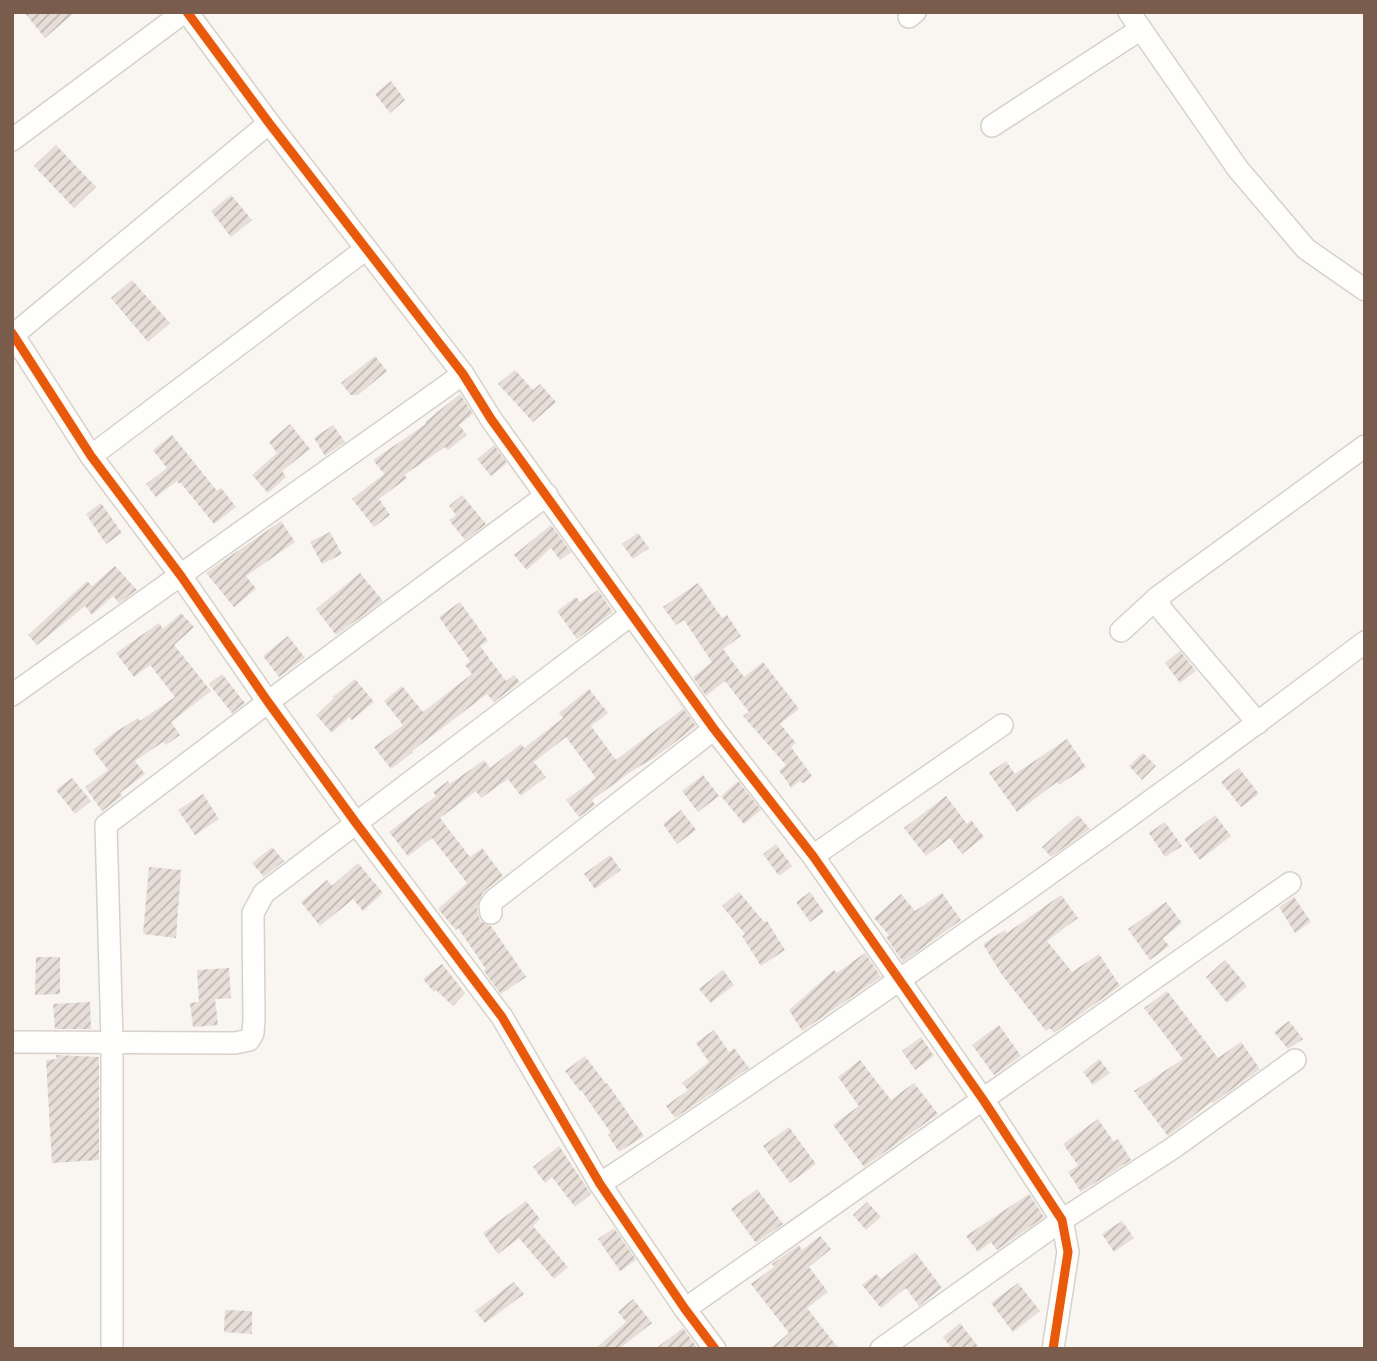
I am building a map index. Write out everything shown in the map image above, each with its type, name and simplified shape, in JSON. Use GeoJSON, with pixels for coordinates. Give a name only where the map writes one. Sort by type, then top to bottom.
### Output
{"type":"FeatureCollection","features":[{"type":"Feature","properties":{"kind":"street"},"geometry":{"type":"LineString","coordinates":[[12,140],[185,12],[463,374],[491,419],[714,729],[813,856],[984,1101],[1062,1220],[1068,1252],[1053,1349]]}},
{"type":"Feature","properties":{"kind":"street"},"geometry":{"type":"LineString","coordinates":[[992,126],[1135,21],[1238,169],[1297,239],[1306,249],[1365,290]]}},
{"type":"Feature","properties":{"kind":"street"},"geometry":{"type":"LineString","coordinates":[[269,123],[12,335],[91,456],[181,576],[356,823],[502,1017],[600,1184],[715,1349]]}},
{"type":"Feature","properties":{"kind":"street"},"geometry":{"type":"LineString","coordinates":[[91,456],[366,249]]}},
{"type":"Feature","properties":{"kind":"street"},"geometry":{"type":"LineString","coordinates":[[12,695],[463,374]]}},
{"type":"Feature","properties":{"kind":"street"},"geometry":{"type":"LineString","coordinates":[[1121,631],[1158,597],[1365,446]]}},
{"type":"Feature","properties":{"kind":"street"},"geometry":{"type":"LineString","coordinates":[[112,1349],[112,1041],[106,825],[547,495]]}},
{"type":"Feature","properties":{"kind":"street"},"geometry":{"type":"LineString","coordinates":[[1158,597],[1161,609],[1258,723]]}},
{"type":"Feature","properties":{"kind":"street"},"geometry":{"type":"LineString","coordinates":[[12,1042],[235,1043],[249,1040],[253,1033],[254,1020],[253,913],[264,893],[632,614]]}},
{"type":"Feature","properties":{"kind":"street"},"geometry":{"type":"LineString","coordinates":[[600,1184],[901,980],[1258,723],[1365,642]]}},
{"type":"Feature","properties":{"kind":"street"},"geometry":{"type":"LineString","coordinates":[[813,856],[1002,725]]}},
{"type":"Feature","properties":{"kind":"street"},"geometry":{"type":"LineString","coordinates":[[491,913],[490,906],[494,900],[714,729]]}},
{"type":"Feature","properties":{"kind":"street"},"geometry":{"type":"LineString","coordinates":[[685,1309],[1290,883]]}},
{"type":"Feature","properties":{"kind":"street"},"geometry":{"type":"LineString","coordinates":[[881,1349],[1062,1220],[1173,1148],[1295,1060]]}},
{"type":"Feature","properties":{"kind":"building"},"geometry":{"type":"Polygon","coordinates":[[[24,12],[75,12],[45,38],[24,12]]]}},
{"type":"Feature","properties":{"kind":"building"},"geometry":{"type":"Polygon","coordinates":[[[391,81],[405,100],[390,113],[375,94],[391,81]]]}},
{"type":"Feature","properties":{"kind":"building"},"geometry":{"type":"Polygon","coordinates":[[[56,145],[96,187],[74,208],[34,166],[56,145]]]}},
{"type":"Feature","properties":{"kind":"building"},"geometry":{"type":"Polygon","coordinates":[[[231,195],[252,220],[231,237],[211,211],[231,195]]]}},
{"type":"Feature","properties":{"kind":"building"},"geometry":{"type":"Polygon","coordinates":[[[132,280],[170,323],[148,342],[111,298],[132,280]]]}},
{"type":"Feature","properties":{"kind":"building"},"geometry":{"type":"Polygon","coordinates":[[[375,356],[387,371],[358,395],[351,395],[341,383],[375,356]]]}},
{"type":"Feature","properties":{"kind":"building"},"geometry":{"type":"Polygon","coordinates":[[[515,370],[533,390],[540,384],[556,402],[533,422],[498,384],[515,370]]]}},
{"type":"Feature","properties":{"kind":"building"},"geometry":{"type":"Polygon","coordinates":[[[460,394],[473,414],[459,425],[467,435],[448,450],[445,447],[404,475],[407,478],[379,499],[390,515],[374,527],[352,499],[384,474],[373,460],[426,424],[425,422],[460,394]]]}},
{"type":"Feature","properties":{"kind":"building"},"geometry":{"type":"Polygon","coordinates":[[[290,424],[310,449],[282,471],[286,477],[268,493],[252,475],[277,453],[269,442],[290,424]]]}},
{"type":"Feature","properties":{"kind":"building"},"geometry":{"type":"Polygon","coordinates":[[[333,425],[345,442],[325,456],[314,438],[333,425]]]}},
{"type":"Feature","properties":{"kind":"building"},"geometry":{"type":"Polygon","coordinates":[[[172,435],[217,491],[221,488],[236,507],[214,524],[180,482],[179,484],[177,481],[156,497],[146,484],[167,468],[153,450],[172,435]]]}},
{"type":"Feature","properties":{"kind":"building"},"geometry":{"type":"Polygon","coordinates":[[[494,445],[507,463],[491,476],[477,459],[494,445]]]}},
{"type":"Feature","properties":{"kind":"building"},"geometry":{"type":"Polygon","coordinates":[[[462,495],[486,524],[465,540],[449,520],[456,515],[449,506],[462,495]]]}},
{"type":"Feature","properties":{"kind":"building"},"geometry":{"type":"Polygon","coordinates":[[[101,503],[122,533],[106,544],[86,514],[101,503]]]}},
{"type":"Feature","properties":{"kind":"building"},"geometry":{"type":"Polygon","coordinates":[[[281,521],[295,542],[246,576],[256,589],[234,607],[206,573],[281,521]]]}},
{"type":"Feature","properties":{"kind":"building"},"geometry":{"type":"Polygon","coordinates":[[[551,525],[571,552],[560,560],[551,548],[527,570],[514,555],[551,525]]]}},
{"type":"Feature","properties":{"kind":"building"},"geometry":{"type":"Polygon","coordinates":[[[330,532],[342,554],[322,564],[310,542],[330,532]]]}},
{"type":"Feature","properties":{"kind":"building"},"geometry":{"type":"Polygon","coordinates":[[[638,533],[649,548],[633,559],[622,544],[638,533]]]}},
{"type":"Feature","properties":{"kind":"building"},"geometry":{"type":"Polygon","coordinates":[[[115,566],[137,590],[119,603],[113,596],[92,615],[85,606],[37,645],[28,635],[87,581],[92,586],[115,566]]]}},
{"type":"Feature","properties":{"kind":"building"},"geometry":{"type":"Polygon","coordinates":[[[360,573],[383,601],[336,635],[316,609],[360,573]]]}},
{"type":"Feature","properties":{"kind":"building"},"geometry":{"type":"Polygon","coordinates":[[[698,583],[722,618],[727,615],[741,636],[723,649],[744,677],[763,662],[799,709],[780,724],[796,743],[791,747],[812,776],[803,783],[800,781],[791,788],[779,771],[786,765],[743,716],[749,712],[725,681],[706,696],[693,677],[712,662],[684,620],[676,625],[663,607],[698,583]]]}},
{"type":"Feature","properties":{"kind":"building"},"geometry":{"type":"Polygon","coordinates":[[[598,590],[613,612],[577,639],[557,611],[576,597],[580,602],[598,590]]]}},
{"type":"Feature","properties":{"kind":"building"},"geometry":{"type":"Polygon","coordinates":[[[460,602],[488,641],[480,646],[506,681],[514,675],[520,682],[494,702],[487,694],[391,769],[374,747],[403,725],[384,701],[402,686],[423,712],[472,674],[465,665],[470,661],[439,617],[460,602]]]}},
{"type":"Feature","properties":{"kind":"building"},"geometry":{"type":"Polygon","coordinates":[[[181,613],[194,627],[174,645],[211,691],[171,722],[180,735],[166,745],[163,742],[135,761],[145,774],[102,811],[85,787],[108,770],[93,750],[114,733],[138,718],[140,721],[175,697],[150,665],[134,677],[116,653],[159,623],[163,629],[181,613]]]}},
{"type":"Feature","properties":{"kind":"building"},"geometry":{"type":"Polygon","coordinates":[[[288,636],[305,658],[279,677],[263,656],[288,636]]]}},
{"type":"Feature","properties":{"kind":"building"},"geometry":{"type":"Polygon","coordinates":[[[1180,651],[1196,671],[1180,683],[1165,663],[1180,651]]]}},
{"type":"Feature","properties":{"kind":"building"},"geometry":{"type":"Polygon","coordinates":[[[222,674],[245,703],[232,713],[209,684],[222,674]]]}},
{"type":"Feature","properties":{"kind":"building"},"geometry":{"type":"Polygon","coordinates":[[[355,679],[374,702],[352,720],[349,717],[332,733],[316,715],[355,679]]]}},
{"type":"Feature","properties":{"kind":"building"},"geometry":{"type":"Polygon","coordinates":[[[589,689],[608,713],[591,726],[616,760],[683,709],[672,693],[696,726],[592,800],[595,805],[579,817],[566,800],[596,778],[566,737],[534,762],[546,777],[521,796],[508,779],[481,798],[476,791],[440,818],[470,857],[482,848],[503,876],[483,892],[477,908],[480,921],[491,926],[526,977],[501,994],[458,928],[456,930],[438,909],[467,883],[432,838],[408,856],[389,832],[436,796],[433,792],[448,781],[450,784],[484,760],[490,768],[521,744],[524,748],[563,718],[559,713],[589,689]]]}},
{"type":"Feature","properties":{"kind":"building"},"geometry":{"type":"Polygon","coordinates":[[[1067,739],[1086,767],[1059,785],[1057,782],[1017,812],[989,773],[1006,761],[1015,774],[1067,739]]]}},
{"type":"Feature","properties":{"kind":"building"},"geometry":{"type":"Polygon","coordinates":[[[1143,753],[1156,766],[1142,780],[1129,766],[1143,753]]]}},
{"type":"Feature","properties":{"kind":"building"},"geometry":{"type":"Polygon","coordinates":[[[1239,768],[1259,794],[1241,807],[1221,782],[1239,768]]]}},
{"type":"Feature","properties":{"kind":"building"},"geometry":{"type":"Polygon","coordinates":[[[703,775],[719,796],[698,812],[682,791],[703,775]]]}},
{"type":"Feature","properties":{"kind":"building"},"geometry":{"type":"Polygon","coordinates":[[[72,778],[91,801],[75,814],[56,790],[72,778]]]}},
{"type":"Feature","properties":{"kind":"building"},"geometry":{"type":"Polygon","coordinates":[[[738,781],[761,810],[744,824],[721,796],[738,781]]]}},
{"type":"Feature","properties":{"kind":"building"},"geometry":{"type":"Polygon","coordinates":[[[203,794],[219,819],[195,835],[178,810],[203,794]]]}},
{"type":"Feature","properties":{"kind":"building"},"geometry":{"type":"Polygon","coordinates":[[[946,796],[967,824],[971,820],[984,837],[962,854],[950,838],[926,856],[904,828],[946,796]]]}},
{"type":"Feature","properties":{"kind":"building"},"geometry":{"type":"Polygon","coordinates":[[[681,810],[696,830],[677,844],[663,824],[681,810]]]}},
{"type":"Feature","properties":{"kind":"building"},"geometry":{"type":"Polygon","coordinates":[[[1078,815],[1090,829],[1051,857],[1042,847],[1078,815]]]}},
{"type":"Feature","properties":{"kind":"building"},"geometry":{"type":"Polygon","coordinates":[[[1215,815],[1231,836],[1200,860],[1184,839],[1215,815]]]}},
{"type":"Feature","properties":{"kind":"building"},"geometry":{"type":"Polygon","coordinates":[[[1165,822],[1182,846],[1165,857],[1149,833],[1165,822]]]}},
{"type":"Feature","properties":{"kind":"building"},"geometry":{"type":"Polygon","coordinates":[[[776,844],[792,866],[779,876],[763,854],[776,844]]]}},
{"type":"Feature","properties":{"kind":"building"},"geometry":{"type":"Polygon","coordinates":[[[272,847],[284,861],[264,877],[252,863],[272,847]]]}},
{"type":"Feature","properties":{"kind":"building"},"geometry":{"type":"Polygon","coordinates":[[[610,855],[621,870],[595,889],[584,874],[610,855]]]}},
{"type":"Feature","properties":{"kind":"building"},"geometry":{"type":"Polygon","coordinates":[[[358,863],[383,893],[363,911],[353,899],[320,926],[301,902],[327,880],[332,886],[358,863]]]}},
{"type":"Feature","properties":{"kind":"building"},"geometry":{"type":"Polygon","coordinates":[[[149,867],[181,870],[176,938],[143,934],[149,867]]]}},
{"type":"Feature","properties":{"kind":"building"},"geometry":{"type":"Polygon","coordinates":[[[739,892],[764,922],[767,921],[785,950],[761,966],[742,936],[745,934],[722,906],[739,892]]]}},
{"type":"Feature","properties":{"kind":"building"},"geometry":{"type":"Polygon","coordinates":[[[810,892],[824,912],[810,922],[796,902],[810,892]]]}},
{"type":"Feature","properties":{"kind":"building"},"geometry":{"type":"Polygon","coordinates":[[[942,893],[961,920],[903,962],[886,937],[889,935],[874,918],[901,894],[915,911],[942,893]]]}},
{"type":"Feature","properties":{"kind":"building"},"geometry":{"type":"Polygon","coordinates":[[[1061,895],[1078,918],[1047,941],[1072,972],[1099,954],[1120,986],[1054,1033],[1050,1028],[1046,1031],[1002,975],[983,944],[1005,930],[1007,933],[1061,895]]]}},
{"type":"Feature","properties":{"kind":"building"},"geometry":{"type":"Polygon","coordinates":[[[1294,897],[1311,922],[1295,933],[1279,907],[1294,897]]]}},
{"type":"Feature","properties":{"kind":"building"},"geometry":{"type":"Polygon","coordinates":[[[1166,902],[1182,923],[1163,938],[1169,946],[1150,960],[1128,929],[1166,902]]]}},
{"type":"Feature","properties":{"kind":"building"},"geometry":{"type":"Polygon","coordinates":[[[865,953],[881,977],[802,1031],[789,1010],[834,970],[837,973],[865,953]]]}},
{"type":"Feature","properties":{"kind":"building"},"geometry":{"type":"Polygon","coordinates":[[[36,957],[60,957],[60,994],[35,995],[36,957]]]}},
{"type":"Feature","properties":{"kind":"building"},"geometry":{"type":"Polygon","coordinates":[[[1225,960],[1247,986],[1227,1003],[1206,977],[1225,960]]]}},
{"type":"Feature","properties":{"kind":"building"},"geometry":{"type":"Polygon","coordinates":[[[442,964],[465,993],[453,1006],[436,990],[434,992],[423,979],[442,964]]]}},
{"type":"Feature","properties":{"kind":"building"},"geometry":{"type":"Polygon","coordinates":[[[229,968],[231,998],[215,999],[218,1025],[193,1027],[190,1003],[199,1002],[197,970],[229,968]]]}},
{"type":"Feature","properties":{"kind":"building"},"geometry":{"type":"Polygon","coordinates":[[[723,970],[734,985],[711,1003],[699,989],[723,970]]]}},
{"type":"Feature","properties":{"kind":"building"},"geometry":{"type":"Polygon","coordinates":[[[1167,991],[1218,1058],[1241,1042],[1260,1069],[1211,1102],[1168,1136],[1134,1091],[1183,1059],[1144,1008],[1167,991]]]}},
{"type":"Feature","properties":{"kind":"building"},"geometry":{"type":"Polygon","coordinates":[[[90,1002],[91,1029],[55,1029],[53,1004],[90,1002]]]}},
{"type":"Feature","properties":{"kind":"building"},"geometry":{"type":"Polygon","coordinates":[[[1289,1021],[1303,1039],[1288,1049],[1274,1032],[1289,1021]]]}},
{"type":"Feature","properties":{"kind":"building"},"geometry":{"type":"Polygon","coordinates":[[[999,1025],[1021,1056],[994,1075],[972,1045],[999,1025]]]}},
{"type":"Feature","properties":{"kind":"building"},"geometry":{"type":"Polygon","coordinates":[[[714,1030],[729,1052],[734,1048],[749,1068],[675,1118],[666,1106],[688,1090],[682,1083],[709,1062],[696,1043],[714,1030]]]}},
{"type":"Feature","properties":{"kind":"building"},"geometry":{"type":"Polygon","coordinates":[[[921,1037],[934,1056],[915,1070],[902,1051],[921,1037]]]}},
{"type":"Feature","properties":{"kind":"building"},"geometry":{"type":"Polygon","coordinates":[[[56,1055],[99,1057],[99,1160],[52,1163],[46,1060],[57,1059],[56,1055]]]}},
{"type":"Feature","properties":{"kind":"building"},"geometry":{"type":"Polygon","coordinates":[[[585,1056],[644,1136],[619,1152],[608,1135],[611,1133],[565,1071],[585,1056]]]}},
{"type":"Feature","properties":{"kind":"building"},"geometry":{"type":"Polygon","coordinates":[[[1099,1059],[1110,1073],[1093,1085],[1083,1072],[1099,1059]]]}},
{"type":"Feature","properties":{"kind":"building"},"geometry":{"type":"Polygon","coordinates":[[[860,1060],[891,1100],[914,1083],[938,1114],[864,1167],[833,1125],[859,1106],[838,1077],[860,1060]]]}},
{"type":"Feature","properties":{"kind":"building"},"geometry":{"type":"Polygon","coordinates":[[[1098,1119],[1114,1142],[1118,1139],[1131,1160],[1081,1192],[1068,1172],[1078,1165],[1063,1144],[1098,1119]]]}},
{"type":"Feature","properties":{"kind":"building"},"geometry":{"type":"Polygon","coordinates":[[[789,1127],[816,1164],[790,1183],[763,1146],[789,1127]]]}},
{"type":"Feature","properties":{"kind":"building"},"geometry":{"type":"Polygon","coordinates":[[[559,1146],[591,1194],[575,1207],[552,1177],[545,1183],[533,1167],[559,1146]]]}},
{"type":"Feature","properties":{"kind":"building"},"geometry":{"type":"Polygon","coordinates":[[[757,1189],[783,1224],[756,1243],[731,1209],[757,1189]]]}},
{"type":"Feature","properties":{"kind":"building"},"geometry":{"type":"Polygon","coordinates":[[[1029,1194],[1044,1217],[997,1250],[991,1242],[978,1252],[966,1236],[1029,1194]]]}},
{"type":"Feature","properties":{"kind":"building"},"geometry":{"type":"Polygon","coordinates":[[[526,1201],[540,1219],[533,1226],[568,1267],[554,1279],[519,1238],[498,1254],[483,1233],[526,1201]]]}},
{"type":"Feature","properties":{"kind":"building"},"geometry":{"type":"Polygon","coordinates":[[[867,1202],[881,1217],[866,1230],[853,1215],[867,1202]]]}},
{"type":"Feature","properties":{"kind":"building"},"geometry":{"type":"Polygon","coordinates":[[[1122,1221],[1134,1238],[1114,1252],[1102,1234],[1122,1221]]]}},
{"type":"Feature","properties":{"kind":"building"},"geometry":{"type":"Polygon","coordinates":[[[614,1228],[636,1260],[620,1271],[598,1239],[614,1228]]]}},
{"type":"Feature","properties":{"kind":"building"},"geometry":{"type":"Polygon","coordinates":[[[820,1236],[831,1249],[809,1267],[828,1292],[807,1308],[839,1349],[770,1349],[789,1333],[751,1284],[774,1267],[772,1264],[799,1245],[802,1250],[820,1236]]]}},
{"type":"Feature","properties":{"kind":"building"},"geometry":{"type":"Polygon","coordinates":[[[915,1252],[942,1288],[919,1306],[906,1288],[881,1308],[862,1285],[876,1274],[881,1279],[915,1252]]]}},
{"type":"Feature","properties":{"kind":"building"},"geometry":{"type":"Polygon","coordinates":[[[514,1282],[524,1294],[485,1323],[475,1311],[514,1282]]]}},
{"type":"Feature","properties":{"kind":"building"},"geometry":{"type":"Polygon","coordinates":[[[1018,1283],[1040,1311],[1013,1332],[991,1303],[1018,1283]]]}},
{"type":"Feature","properties":{"kind":"building"},"geometry":{"type":"Polygon","coordinates":[[[633,1299],[652,1323],[619,1349],[595,1349],[626,1322],[618,1312],[633,1299]]]}},
{"type":"Feature","properties":{"kind":"building"},"geometry":{"type":"Polygon","coordinates":[[[225,1310],[252,1311],[252,1334],[224,1332],[225,1310]]]}},
{"type":"Feature","properties":{"kind":"building"},"geometry":{"type":"Polygon","coordinates":[[[960,1323],[980,1349],[952,1349],[943,1337],[960,1323]]]}},
{"type":"Feature","properties":{"kind":"building"},"geometry":{"type":"Polygon","coordinates":[[[683,1328],[698,1349],[655,1349],[683,1328]]]}},
{"type":"Feature","properties":{"kind":"cycle path"},"geometry":{"type":"LineString","coordinates":[[187,12],[463,374],[491,419],[714,729],[813,856],[984,1101],[1062,1220],[1068,1252],[1053,1349]]}},
{"type":"Feature","properties":{"kind":"cycle path"},"geometry":{"type":"LineString","coordinates":[[12,333],[91,456],[181,576],[356,823],[502,1017],[600,1184],[715,1349]]}}]}
